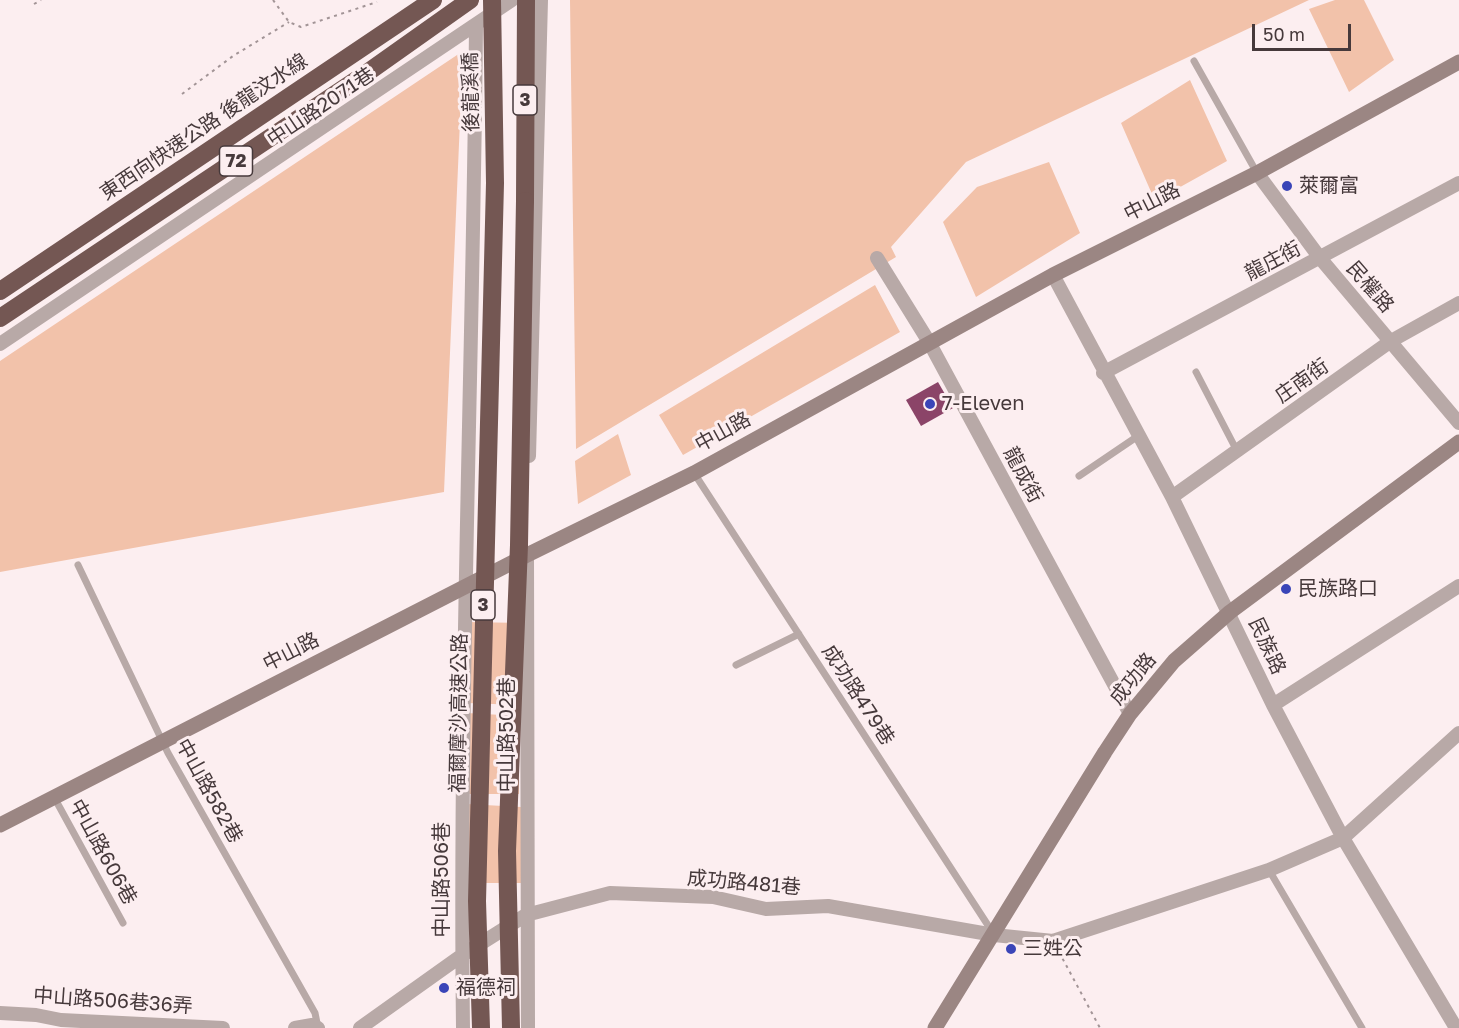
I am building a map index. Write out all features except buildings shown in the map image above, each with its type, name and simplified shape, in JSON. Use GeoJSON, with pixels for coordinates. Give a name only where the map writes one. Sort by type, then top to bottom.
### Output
{"type":"FeatureCollection","features":[{"type":"Feature","properties":{"kind":"highway","name":"東西向快速公路 後龍汶水線"},"geometry":{"type":"LineString","coordinates":[[0,291],[434,0]]}},
{"type":"Feature","properties":{"kind":"highway","name":"72"},"geometry":{"type":"LineString","coordinates":[[0,318],[364,75],[470,0]]}},
{"type":"Feature","properties":{"kind":"highway","name":"後龍溪橋"},"geometry":{"type":"LineString","coordinates":[[492,0],[495,183]]}},
{"type":"Feature","properties":{"kind":"highway","name":"3"},"geometry":{"type":"LineString","coordinates":[[511,1028],[507,851],[519,545],[526,0]]}},
{"type":"Feature","properties":{"kind":"highway","name":"福爾摩沙高速公路"},"geometry":{"type":"LineString","coordinates":[[481,1028],[478,890],[495,183]]}},
{"type":"Feature","properties":{"kind":"main road","name":"中山路"},"geometry":{"type":"LineString","coordinates":[[0,825],[463,587],[694,473],[1053,275],[1257,173],[1459,62]]}},
{"type":"Feature","properties":{"kind":"main road","name":"成功路"},"geometry":{"type":"LineString","coordinates":[[935,1028],[1130,714],[1174,662],[1230,612],[1459,442]]}},
{"type":"Feature","properties":{"kind":"street","name":"中山路2071巷"},"geometry":{"type":"LineString","coordinates":[[0,344],[476,27],[513,0]]}},
{"type":"Feature","properties":{"kind":"street","name":"中山路502巷"},"geometry":{"type":"LineString","coordinates":[[528,1028],[527,555],[541,0]]}},
{"type":"Feature","properties":{"kind":"street","name":"中山路506巷"},"geometry":{"type":"LineString","coordinates":[[463,1028],[461,956],[463,587],[473,281],[476,27]]}},
{"type":"Feature","properties":{"kind":"street","name":"民權路"},"geometry":{"type":"LineString","coordinates":[[1257,173],[1320,258],[1459,423]]}},
{"type":"Feature","properties":{"kind":"street","name":"龍庄街"},"geometry":{"type":"LineString","coordinates":[[1103,373],[1459,183]]}},
{"type":"Feature","properties":{"kind":"street","name":"龍成街"},"geometry":{"type":"LineString","coordinates":[[877,258],[929,342],[1130,714]]}},
{"type":"Feature","properties":{"kind":"street","name":"民族路"},"geometry":{"type":"LineString","coordinates":[[1053,275],[1103,373],[1172,497],[1230,612],[1273,705],[1342,838],[1455,1028]]}},
{"type":"Feature","properties":{"kind":"street","name":"庄南街"},"geometry":{"type":"LineString","coordinates":[[1172,497],[1391,341],[1459,303]]}},
{"type":"Feature","properties":{"kind":"street"},"geometry":{"type":"LineString","coordinates":[[1273,705],[1459,586]]}},
{"type":"Feature","properties":{"kind":"street"},"geometry":{"type":"LineString","coordinates":[[1053,941],[1269,870],[1342,838],[1459,733]]}},
{"type":"Feature","properties":{"kind":"street","name":"成功路481巷"},"geometry":{"type":"LineString","coordinates":[[461,956],[528,917],[610,893],[713,897],[766,909],[828,906],[994,935],[1053,941]]}},
{"type":"Feature","properties":{"kind":"street"},"geometry":{"type":"LineString","coordinates":[[360,1028],[461,956]]}},
{"type":"Feature","properties":{"kind":"street","name":"中山路506巷36弄"},"geometry":{"type":"LineString","coordinates":[[0,1013],[36,1015],[62,1020],[224,1028]]}},
{"type":"Feature","properties":{"kind":"street"},"geometry":{"type":"LineString","coordinates":[[295,1028],[312,1025],[318,1028]]}},
{"type":"Feature","properties":{"kind":"lane"},"geometry":{"type":"LineString","coordinates":[[1194,61],[1257,173]]}},
{"type":"Feature","properties":{"kind":"lane"},"geometry":{"type":"LineString","coordinates":[[1196,372],[1237,451]]}},
{"type":"Feature","properties":{"kind":"lane"},"geometry":{"type":"LineString","coordinates":[[1079,476],[1138,436]]}},
{"type":"Feature","properties":{"kind":"lane","name":"成功路479巷"},"geometry":{"type":"LineString","coordinates":[[694,473],[994,935]]}},
{"type":"Feature","properties":{"kind":"lane","name":"中山路582巷"},"geometry":{"type":"LineString","coordinates":[[78,565],[163,741],[315,1013],[318,1028]]}},
{"type":"Feature","properties":{"kind":"lane"},"geometry":{"type":"LineString","coordinates":[[736,665],[799,634]]}},
{"type":"Feature","properties":{"kind":"lane","name":"中山路606巷"},"geometry":{"type":"LineString","coordinates":[[54,797],[123,923]]}},
{"type":"Feature","properties":{"kind":"lane"},"geometry":{"type":"LineString","coordinates":[[1269,870],[1362,1028]]}},
{"type":"Feature","properties":{"kind":"lane"},"geometry":{"type":"LineString","coordinates":[[528,917],[535,1028]]}},
{"type":"Feature","properties":{"kind":"path"},"geometry":{"type":"LineString","coordinates":[[34,4],[41,0]]}},
{"type":"Feature","properties":{"kind":"path"},"geometry":{"type":"LineString","coordinates":[[273,0],[289,22],[301,27],[378,0]]}},
{"type":"Feature","properties":{"kind":"path"},"geometry":{"type":"LineString","coordinates":[[182,94],[233,56],[289,22]]}},
{"type":"Feature","properties":{"kind":"path"},"geometry":{"type":"LineString","coordinates":[[1053,941],[1100,1028]]}},
{"type":"Feature","properties":{"kind":"shaded area"},"geometry":{"type":"Polygon","coordinates":[[[570,0],[1309,0],[966,162],[891,247],[896,257],[576,449],[570,0]]]}},
{"type":"Feature","properties":{"kind":"shaded area"},"geometry":{"type":"Polygon","coordinates":[[[1335,0],[1364,0],[1394,60],[1349,92],[1309,9],[1335,0]]]}},
{"type":"Feature","properties":{"kind":"shaded area"},"geometry":{"type":"Polygon","coordinates":[[[463,51],[444,492],[0,572],[0,361],[463,51]]]}},
{"type":"Feature","properties":{"kind":"shaded area"},"geometry":{"type":"Polygon","coordinates":[[[1190,80],[1227,161],[1155,201],[1121,123],[1190,80]]]}},
{"type":"Feature","properties":{"kind":"shaded area"},"geometry":{"type":"Polygon","coordinates":[[[1049,162],[1080,233],[976,297],[943,222],[977,187],[1049,162]]]}},
{"type":"Feature","properties":{"kind":"shaded area"},"geometry":{"type":"Polygon","coordinates":[[[875,285],[900,332],[683,455],[659,415],[875,285]]]}},
{"type":"Feature","properties":{"kind":"shaded area"},"geometry":{"type":"Polygon","coordinates":[[[618,434],[631,475],[578,504],[575,461],[618,434]]]}},
{"type":"Feature","properties":{"kind":"shaded area"},"geometry":{"type":"Polygon","coordinates":[[[468,622],[523,623],[519,705],[467,703],[468,622]]]}},
{"type":"Feature","properties":{"kind":"shaded area"},"geometry":{"type":"Polygon","coordinates":[[[467,713],[519,716],[519,794],[466,794],[467,713]]]}},
{"type":"Feature","properties":{"kind":"shaded area"},"geometry":{"type":"Polygon","coordinates":[[[467,804],[521,807],[521,883],[465,883],[467,804]]]}},
{"type":"Feature","properties":{"kind":"place","name":"萊爾富"},"geometry":{"type":"Point","coordinates":[1287,186]}},
{"type":"Feature","properties":{"kind":"place","name":"7-Eleven"},"geometry":{"type":"Point","coordinates":[930,404]}},
{"type":"Feature","properties":{"kind":"place","name":"民族路口"},"geometry":{"type":"Point","coordinates":[1286,589]}},
{"type":"Feature","properties":{"kind":"place","name":"三姓公"},"geometry":{"type":"Point","coordinates":[1011,949]}},
{"type":"Feature","properties":{"kind":"place","name":"福德祠"},"geometry":{"type":"Point","coordinates":[444,988]}}]}
